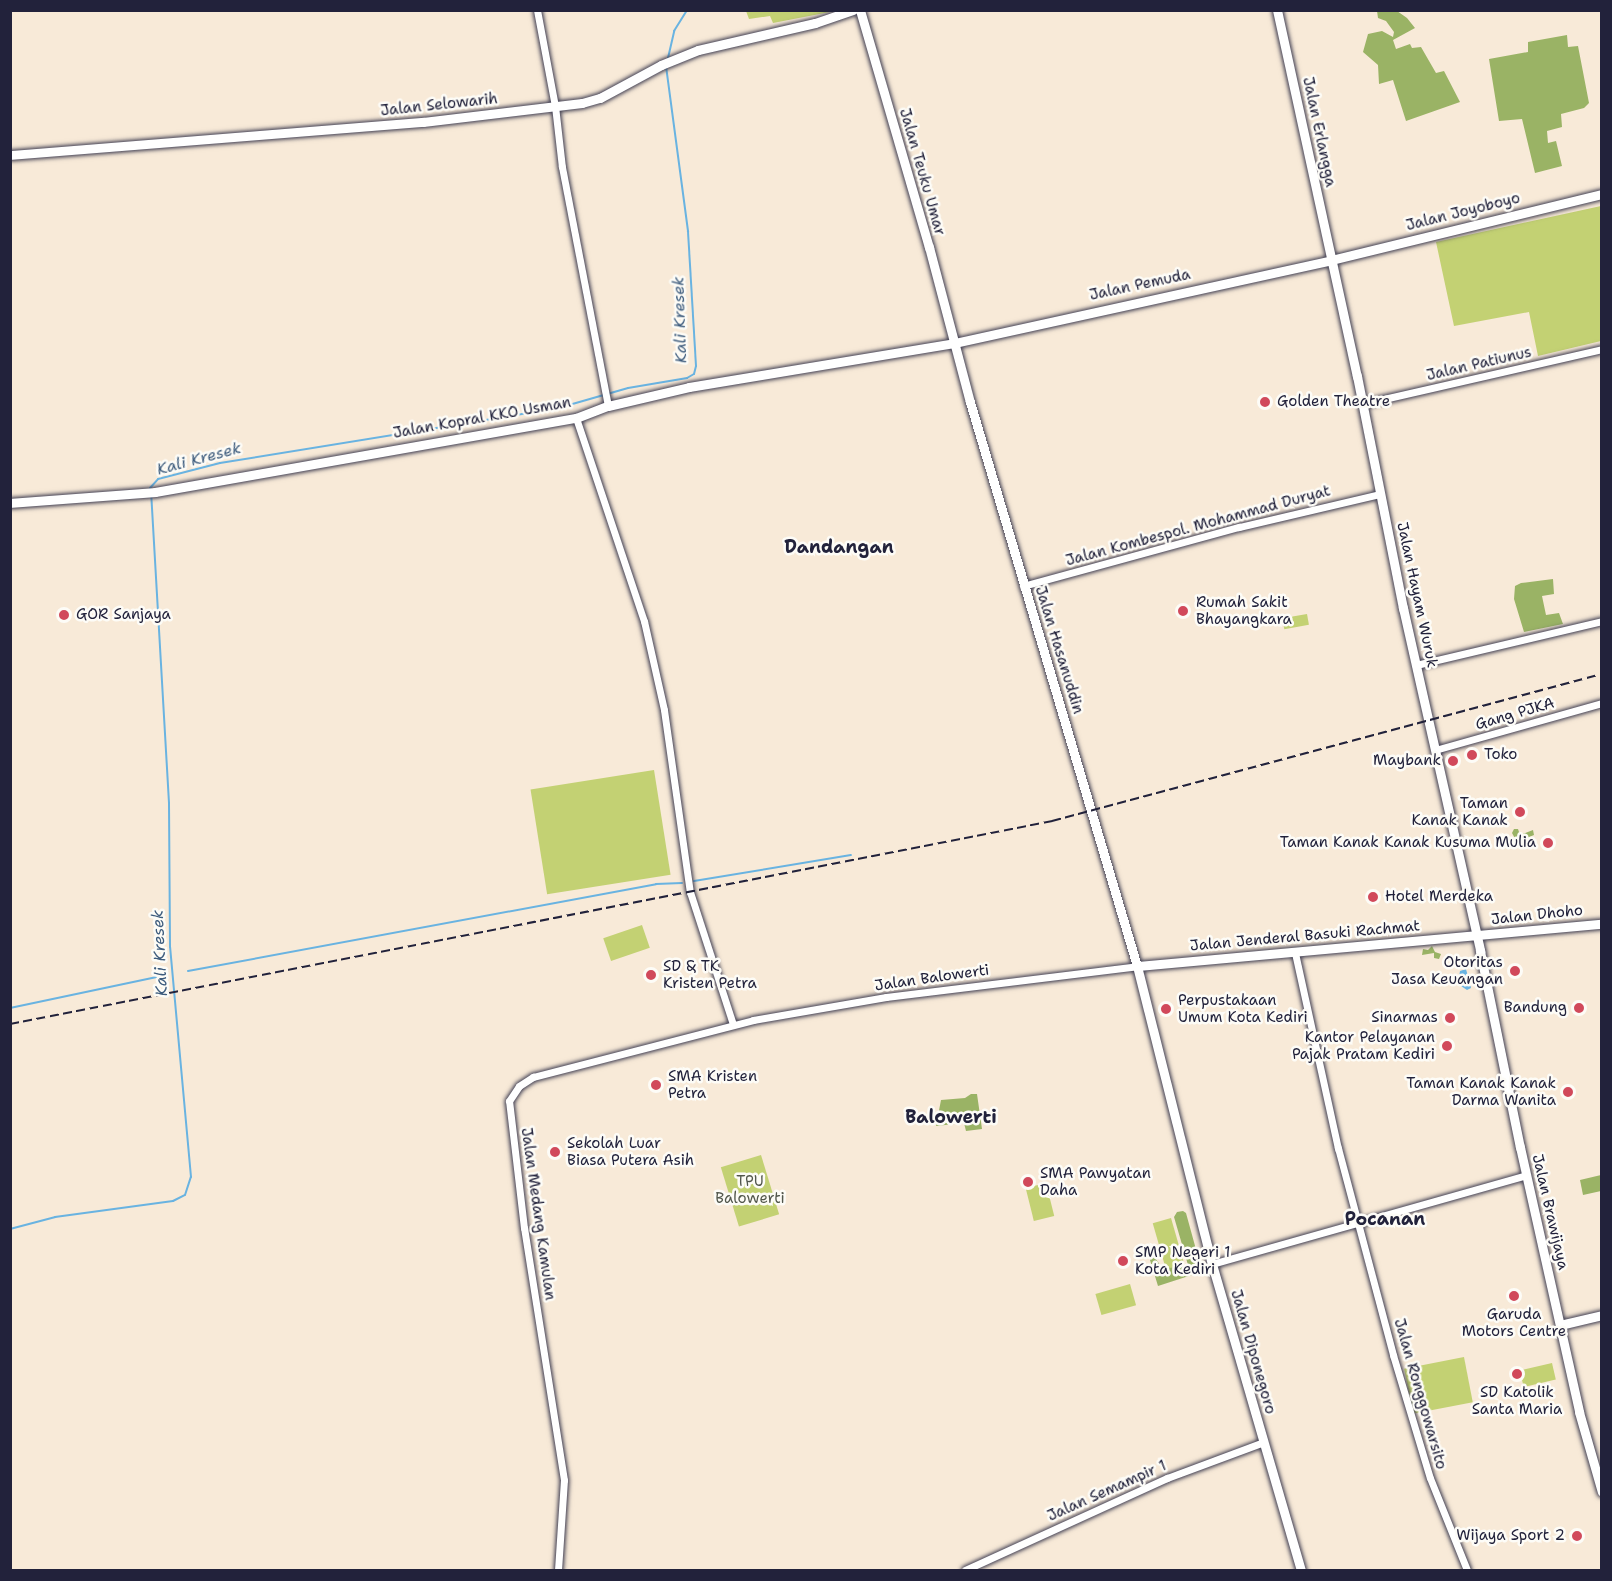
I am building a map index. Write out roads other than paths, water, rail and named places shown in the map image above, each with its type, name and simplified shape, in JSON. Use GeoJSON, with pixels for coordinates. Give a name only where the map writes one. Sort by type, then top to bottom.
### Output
{"type":"FeatureCollection","features":[{"type":"Feature","properties":{"kind":"main road","name":"Jalan Selowarih"},"geometry":{"type":"LineString","coordinates":[[10,154],[423,122],[555,106],[600,98],[661,65],[716,45],[815,22],[853,10]]}},
{"type":"Feature","properties":{"kind":"main road","name":"Jalan Teuku Umar"},"geometry":{"type":"LineString","coordinates":[[860,10],[956,343]]}},
{"type":"Feature","properties":{"kind":"main road","name":"Jalan Erlangga"},"geometry":{"type":"LineString","coordinates":[[1277,10],[1331,260]]}},
{"type":"Feature","properties":{"kind":"main road","name":"Jalan Joyoboyo"},"geometry":{"type":"LineString","coordinates":[[1331,260],[1602,194]]}},
{"type":"Feature","properties":{"kind":"main road","name":"Jalan Pemuda"},"geometry":{"type":"LineString","coordinates":[[956,343],[1331,260]]}},
{"type":"Feature","properties":{"kind":"main road","name":"Jalan Hayam Wuruk"},"geometry":{"type":"LineString","coordinates":[[1331,260],[1476,936]]}},
{"type":"Feature","properties":{"kind":"main road","name":"Jalan Kopral KKO Usman"},"geometry":{"type":"LineString","coordinates":[[10,503],[152,492],[576,418],[606,400],[956,343]]}},
{"type":"Feature","properties":{"kind":"main road","name":"Jalan Hasanuddin"},"geometry":{"type":"LineString","coordinates":[[956,343],[970,402],[1023,586],[1137,966]]}},
{"type":"Feature","properties":{"kind":"main road","name":"Jalan Dhoho"},"geometry":{"type":"LineString","coordinates":[[1476,936],[1602,924]]}},
{"type":"Feature","properties":{"kind":"main road","name":"Jalan Jenderal Basuki Rachmat"},"geometry":{"type":"LineString","coordinates":[[1137,966],[1476,936]]}},
{"type":"Feature","properties":{"kind":"main road","name":"Jalan Brawijaya"},"geometry":{"type":"LineString","coordinates":[[1476,936],[1526,1175],[1580,1412],[1602,1492]]}},
{"type":"Feature","properties":{"kind":"main road","name":"Jalan Diponegoro"},"geometry":{"type":"LineString","coordinates":[[1137,966],[1212,1264],[1301,1570]]}},
{"type":"Feature","properties":{"kind":"main road"},"geometry":{"type":"LineString","coordinates":[[1560,1325],[1602,1315]]}},
{"type":"Feature","properties":{"kind":"street"},"geometry":{"type":"LineString","coordinates":[[537,10],[555,106],[562,168],[606,400]]}},
{"type":"Feature","properties":{"kind":"street","name":"Jalan Patiunus"},"geometry":{"type":"LineString","coordinates":[[1362,404],[1602,350]]}},
{"type":"Feature","properties":{"kind":"street"},"geometry":{"type":"LineString","coordinates":[[576,418],[647,631],[664,710],[690,892],[733,1024]]}},
{"type":"Feature","properties":{"kind":"street","name":"Jalan Kombespol. Mohammad Duryat"},"geometry":{"type":"LineString","coordinates":[[1023,586],[1239,527],[1380,494]]}},
{"type":"Feature","properties":{"kind":"street"},"geometry":{"type":"LineString","coordinates":[[1416,664],[1602,621]]}},
{"type":"Feature","properties":{"kind":"street","name":"Gang PJKA"},"geometry":{"type":"LineString","coordinates":[[1435,750],[1602,704]]}},
{"type":"Feature","properties":{"kind":"street","name":"Jalan Ronggowarsito"},"geometry":{"type":"LineString","coordinates":[[1295,953],[1357,1221],[1430,1478],[1467,1570]]}},
{"type":"Feature","properties":{"kind":"street","name":"Jalan Balowerti"},"geometry":{"type":"LineString","coordinates":[[733,1024],[886,998],[1137,966]]}},
{"type":"Feature","properties":{"kind":"street","name":"Jalan Medang Kamulan"},"geometry":{"type":"LineString","coordinates":[[558,1570],[564,1480],[562,1455],[524,1228],[510,1098],[519,1086],[533,1077],[733,1024]]}},
{"type":"Feature","properties":{"kind":"street"},"geometry":{"type":"LineString","coordinates":[[1212,1264],[1357,1221],[1526,1175]]}},
{"type":"Feature","properties":{"kind":"street","name":"Jalan Semampir 1"},"geometry":{"type":"LineString","coordinates":[[965,1570],[1167,1478],[1264,1442]]}},
{"type":"Feature","properties":{"kind":"water"},"geometry":{"type":"Polygon","coordinates":[[[1466,969],[1471,988],[1467,990],[1461,986],[1459,977],[1460,971],[1466,969]]]}},
{"type":"Feature","properties":{"kind":"waterway","name":"Kali Kresek"},"geometry":{"type":"LineString","coordinates":[[668,58],[674,31],[687,10]]}},
{"type":"Feature","properties":{"kind":"waterway","name":"Kali Kresek"},"geometry":{"type":"LineString","coordinates":[[150,488],[158,479],[220,463],[555,409],[628,388],[687,378],[694,374],[696,366],[688,231],[666,66]]}},
{"type":"Feature","properties":{"kind":"waterway","name":"Kali Kresek"},"geometry":{"type":"LineString","coordinates":[[10,1229],[55,1217],[173,1201],[185,1195],[191,1177],[170,947],[169,803],[151,494]]}},
{"type":"Feature","properties":{"kind":"waterway"},"geometry":{"type":"LineString","coordinates":[[694,881],[851,855]]}},
{"type":"Feature","properties":{"kind":"waterway"},"geometry":{"type":"LineString","coordinates":[[188,971],[656,884],[682,883]]}},
{"type":"Feature","properties":{"kind":"waterway"},"geometry":{"type":"LineString","coordinates":[[10,1008],[157,977]]}},
{"type":"Feature","properties":{"kind":"railway"},"geometry":{"type":"LineString","coordinates":[[10,1024],[1052,821],[1598,675]]}},
{"type":"Feature","properties":{"kind":"place","name":"Golden Theatre"},"geometry":{"type":"Point","coordinates":[1265,402]}},
{"type":"Feature","properties":{"kind":"place","name":"Rumah Sakit Bhayangkara"},"geometry":{"type":"Point","coordinates":[1183,611]}},
{"type":"Feature","properties":{"kind":"place","name":"GOR Sanjaya"},"geometry":{"type":"Point","coordinates":[64,615]}},
{"type":"Feature","properties":{"kind":"place","name":"Toko"},"geometry":{"type":"Point","coordinates":[1472,755]}},
{"type":"Feature","properties":{"kind":"place","name":"Maybank"},"geometry":{"type":"Point","coordinates":[1453,761]}},
{"type":"Feature","properties":{"kind":"place","name":"Taman Kanak Kanak"},"geometry":{"type":"Point","coordinates":[1520,812]}},
{"type":"Feature","properties":{"kind":"place","name":"Taman Kanak Kanak Kusuma Mulia"},"geometry":{"type":"Point","coordinates":[1548,843]}},
{"type":"Feature","properties":{"kind":"place","name":"Hotel Merdeka"},"geometry":{"type":"Point","coordinates":[1373,897]}},
{"type":"Feature","properties":{"kind":"place","name":"Otoritas Jasa Keuangan"},"geometry":{"type":"Point","coordinates":[1515,971]}},
{"type":"Feature","properties":{"kind":"place","name":"SD & TK Kristen Petra"},"geometry":{"type":"Point","coordinates":[651,975]}},
{"type":"Feature","properties":{"kind":"place","name":"Bandung"},"geometry":{"type":"Point","coordinates":[1579,1008]}},
{"type":"Feature","properties":{"kind":"place","name":"Perpustakaan Umum Kota Kediri"},"geometry":{"type":"Point","coordinates":[1166,1009]}},
{"type":"Feature","properties":{"kind":"place","name":"Sinarmas"},"geometry":{"type":"Point","coordinates":[1450,1018]}},
{"type":"Feature","properties":{"kind":"place","name":"Kantor Pelayanan Pajak Pratam Kediri"},"geometry":{"type":"Point","coordinates":[1447,1046]}},
{"type":"Feature","properties":{"kind":"place","name":"SMA Kristen Petra"},"geometry":{"type":"Point","coordinates":[656,1085]}},
{"type":"Feature","properties":{"kind":"place","name":"Taman Kanak Kanak Darma Wanita"},"geometry":{"type":"Point","coordinates":[1568,1092]}},
{"type":"Feature","properties":{"kind":"place","name":"Sekolah Luar Biasa Putera Asih"},"geometry":{"type":"Point","coordinates":[555,1152]}},
{"type":"Feature","properties":{"kind":"place","name":"SMA Pawyatan Daha"},"geometry":{"type":"Point","coordinates":[1028,1182]}},
{"type":"Feature","properties":{"kind":"place","name":"SMP Negeri 1 Kota Kediri"},"geometry":{"type":"Point","coordinates":[1123,1261]}},
{"type":"Feature","properties":{"kind":"place","name":"Garuda Motors Centre"},"geometry":{"type":"Point","coordinates":[1514,1296]}},
{"type":"Feature","properties":{"kind":"place","name":"SD Katolik Santa Maria"},"geometry":{"type":"Point","coordinates":[1517,1374]}},
{"type":"Feature","properties":{"kind":"place","name":"Wijaya Sport 2"},"geometry":{"type":"Point","coordinates":[1577,1536]}},
{"type":"Feature","properties":{"kind":"district","name":"Dandangan"},"geometry":{"type":"Point","coordinates":[839,547]}},
{"type":"Feature","properties":{"kind":"district","name":"Balowerti"},"geometry":{"type":"Point","coordinates":[951,1117]}},
{"type":"Feature","properties":{"kind":"district","name":"Pocanan"},"geometry":{"type":"Point","coordinates":[1385,1219]}},
{"type":"Feature","properties":{"kind":"park label","name":"TPU Balowerti"},"geometry":{"type":"Point","coordinates":[750,1190]}}]}
